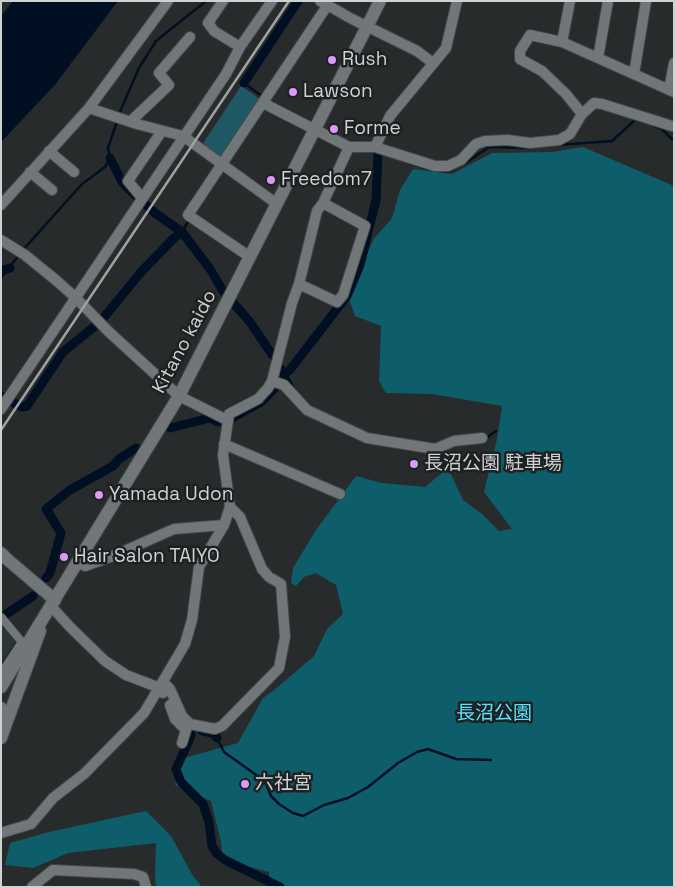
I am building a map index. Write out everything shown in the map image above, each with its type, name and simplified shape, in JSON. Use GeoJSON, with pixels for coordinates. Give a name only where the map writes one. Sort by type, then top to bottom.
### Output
{"type":"FeatureCollection","features":[{"type":"Feature","properties":{"kind":"main road","name":"Kitano kaido"},"geometry":{"type":"LineString","coordinates":[[1,687],[179,396],[380,1]]}},
{"type":"Feature","properties":{"kind":"main road"},"geometry":{"type":"LineString","coordinates":[[1,553],[51,608],[1,738]]}},
{"type":"Feature","properties":{"kind":"main road"},"geometry":{"type":"LineString","coordinates":[[1,708],[6,724]]}},
{"type":"Feature","properties":{"kind":"street"},"geometry":{"type":"LineString","coordinates":[[1,205],[89,108],[168,1]]}},
{"type":"Feature","properties":{"kind":"street"},"geometry":{"type":"LineString","coordinates":[[223,1],[208,23],[214,31],[240,47]]}},
{"type":"Feature","properties":{"kind":"street"},"geometry":{"type":"LineString","coordinates":[[3,404],[226,74],[240,47],[272,1]]}},
{"type":"Feature","properties":{"kind":"street"},"geometry":{"type":"LineString","coordinates":[[375,147],[390,116],[446,48],[457,1]]}},
{"type":"Feature","properties":{"kind":"street"},"geometry":{"type":"LineString","coordinates":[[562,42],[570,1]]}},
{"type":"Feature","properties":{"kind":"street"},"geometry":{"type":"LineString","coordinates":[[598,58],[608,1]]}},
{"type":"Feature","properties":{"kind":"street"},"geometry":{"type":"LineString","coordinates":[[634,74],[646,1]]}},
{"type":"Feature","properties":{"kind":"street"},"geometry":{"type":"LineString","coordinates":[[250,256],[188,215],[262,103],[324,4],[417,51],[433,64]]}},
{"type":"Feature","properties":{"kind":"street"},"geometry":{"type":"LineString","coordinates":[[582,114],[560,88],[542,71],[520,59],[520,51],[530,35],[562,42],[671,91],[674,63]]}},
{"type":"Feature","properties":{"kind":"street"},"geometry":{"type":"LineString","coordinates":[[131,121],[169,85],[159,73],[190,37]]}},
{"type":"Feature","properties":{"kind":"street"},"geometry":{"type":"LineString","coordinates":[[262,103],[349,147],[375,147],[435,166],[448,166],[461,160],[476,144],[485,141],[508,140],[530,143],[559,140],[570,134],[582,114],[594,104],[602,104],[672,126]]}},
{"type":"Feature","properties":{"kind":"street"},"geometry":{"type":"LineString","coordinates":[[89,108],[183,136],[277,204]]}},
{"type":"Feature","properties":{"kind":"street"},"geometry":{"type":"LineString","coordinates":[[142,198],[128,181],[162,130]]}},
{"type":"Feature","properties":{"kind":"street"},"geometry":{"type":"LineString","coordinates":[[1,833],[31,824],[53,798],[84,774],[144,713],[185,644],[192,620],[199,567],[224,524],[230,507],[223,455],[227,420],[229,414],[258,399],[272,381],[317,212],[349,147]]}},
{"type":"Feature","properties":{"kind":"street"},"geometry":{"type":"LineString","coordinates":[[49,152],[74,172]]}},
{"type":"Feature","properties":{"kind":"street"},"geometry":{"type":"LineString","coordinates":[[30,172],[52,190]]}},
{"type":"Feature","properties":{"kind":"street"},"geometry":{"type":"LineString","coordinates":[[299,284],[337,302],[343,295],[365,226],[323,203]]}},
{"type":"Feature","properties":{"kind":"street"},"geometry":{"type":"LineString","coordinates":[[1,240],[40,266],[179,396],[227,420]]}},
{"type":"Feature","properties":{"kind":"street"},"geometry":{"type":"LineString","coordinates":[[272,381],[284,384],[307,410],[367,438],[407,446],[435,449],[454,441],[482,438]]}},
{"type":"Feature","properties":{"kind":"street"},"geometry":{"type":"LineString","coordinates":[[224,444],[340,494]]}},
{"type":"Feature","properties":{"kind":"street"},"geometry":{"type":"LineString","coordinates":[[51,608],[104,661],[126,675],[170,689],[182,716],[190,724],[215,729],[222,726],[279,668],[285,637],[281,584],[269,577],[262,569],[240,517],[230,507]]}},
{"type":"Feature","properties":{"kind":"street"},"geometry":{"type":"LineString","coordinates":[[78,563],[85,566],[113,556],[174,529],[224,524]]}},
{"type":"Feature","properties":{"kind":"street"},"geometry":{"type":"LineString","coordinates":[[1,617],[22,642],[1,674]]}},
{"type":"Feature","properties":{"kind":"street"},"geometry":{"type":"LineString","coordinates":[[161,685],[175,719],[186,730],[182,742]]}},
{"type":"Feature","properties":{"kind":"street"},"geometry":{"type":"LineString","coordinates":[[32,887],[53,870],[134,874],[143,877],[146,887]]}},
{"type":"Feature","properties":{"kind":"shaded area"},"geometry":{"type":"Polygon","coordinates":[[[13,1],[118,1],[54,86],[1,142],[1,16],[13,1]]]}},
{"type":"Feature","properties":{"kind":"shaded area"},"geometry":{"type":"Polygon","coordinates":[[[241,86],[260,99],[221,158],[202,145],[241,86]]]}},
{"type":"Feature","properties":{"kind":"shaded area"},"geometry":{"type":"Polygon","coordinates":[[[1,621],[16,639],[1,663],[1,621]]]}},
{"type":"Feature","properties":{"kind":"green space","name":"長沼公園"},"geometry":{"type":"Polygon","coordinates":[[[583,147],[674,186],[674,887],[270,887],[269,872],[223,860],[221,842],[211,801],[175,785],[184,758],[238,743],[263,698],[314,656],[327,629],[343,614],[336,585],[316,573],[304,577],[296,586],[291,583],[293,568],[316,530],[356,476],[382,483],[425,487],[448,468],[463,500],[482,514],[499,531],[512,529],[484,492],[497,439],[502,406],[432,394],[386,393],[379,381],[381,326],[355,316],[349,299],[373,240],[392,218],[400,190],[413,169],[452,174],[492,153],[552,152],[583,147]]]}},
{"type":"Feature","properties":{"kind":"green space"},"geometry":{"type":"Polygon","coordinates":[[[146,811],[171,836],[193,876],[202,887],[156,887],[156,843],[68,853],[33,868],[5,865],[10,843],[49,832],[146,811]]]}},
{"type":"Feature","properties":{"kind":"waterway"},"geometry":{"type":"LineString","coordinates":[[119,114],[139,68],[156,41],[206,1]]}},
{"type":"Feature","properties":{"kind":"waterway"},"geometry":{"type":"LineString","coordinates":[[244,83],[298,1]]}},
{"type":"Feature","properties":{"kind":"waterway"},"geometry":{"type":"LineString","coordinates":[[244,83],[263,97]]}},
{"type":"Feature","properties":{"kind":"waterway"},"geometry":{"type":"LineString","coordinates":[[22,251],[82,184],[105,167],[110,158],[108,148],[118,119]]}},
{"type":"Feature","properties":{"kind":"waterway"},"geometry":{"type":"LineString","coordinates":[[558,145],[612,141],[635,120],[641,121]]}},
{"type":"Feature","properties":{"kind":"waterway"},"geometry":{"type":"LineString","coordinates":[[653,125],[662,129],[672,139]]}},
{"type":"Feature","properties":{"kind":"waterway"},"geometry":{"type":"LineString","coordinates":[[445,171],[450,171],[464,164],[489,147],[530,148]]}},
{"type":"Feature","properties":{"kind":"waterway"},"geometry":{"type":"LineString","coordinates":[[289,371],[347,296],[360,265],[376,200],[378,153]]}},
{"type":"Feature","properties":{"kind":"waterway"},"geometry":{"type":"LineString","coordinates":[[110,158],[122,182],[155,213],[182,232],[210,269],[223,291],[250,322],[273,356]]}},
{"type":"Feature","properties":{"kind":"waterway"},"geometry":{"type":"LineString","coordinates":[[409,163],[432,170]]}},
{"type":"Feature","properties":{"kind":"waterway"},"geometry":{"type":"LineString","coordinates":[[182,232],[189,220]]}},
{"type":"Feature","properties":{"kind":"waterway"},"geometry":{"type":"LineString","coordinates":[[1,396],[22,407],[27,406],[63,352],[101,321],[141,272],[182,232]]}},
{"type":"Feature","properties":{"kind":"waterway"},"geometry":{"type":"LineString","coordinates":[[1,278],[19,255]]}},
{"type":"Feature","properties":{"kind":"waterway"},"geometry":{"type":"LineString","coordinates":[[1,271],[10,268]]}},
{"type":"Feature","properties":{"kind":"waterway"},"geometry":{"type":"LineString","coordinates":[[280,368],[289,386]]}},
{"type":"Feature","properties":{"kind":"waterway"},"geometry":{"type":"LineString","coordinates":[[232,418],[261,402],[274,389]]}},
{"type":"Feature","properties":{"kind":"waterway"},"geometry":{"type":"LineString","coordinates":[[170,428],[210,418],[218,422]]}},
{"type":"Feature","properties":{"kind":"waterway"},"geometry":{"type":"LineString","coordinates":[[485,439],[496,431]]}},
{"type":"Feature","properties":{"kind":"waterway"},"geometry":{"type":"LineString","coordinates":[[459,445],[470,444]]}},
{"type":"Feature","properties":{"kind":"waterway"},"geometry":{"type":"LineString","coordinates":[[46,578],[50,573],[61,533],[46,509],[70,490],[113,466],[119,459],[136,448]]}},
{"type":"Feature","properties":{"kind":"waterway"},"geometry":{"type":"LineString","coordinates":[[5,615],[33,596]]}},
{"type":"Feature","properties":{"kind":"waterway"},"geometry":{"type":"LineString","coordinates":[[191,729],[191,736],[176,769],[181,782],[203,804],[209,822],[212,846],[217,854],[225,860],[280,887]]}},
{"type":"Feature","properties":{"kind":"waterway"},"geometry":{"type":"LineString","coordinates":[[202,731],[213,733],[217,738]]}},
{"type":"Feature","properties":{"kind":"waterway"},"geometry":{"type":"LineString","coordinates":[[217,738],[224,752],[259,777],[266,784],[271,796],[279,804],[293,813],[303,816],[324,805],[348,798],[368,787],[398,763],[417,752],[428,749],[456,759],[491,760]]}},
{"type":"Feature","properties":{"kind":"railway"},"geometry":{"type":"LineString","coordinates":[[1,430],[289,1]]}},
{"type":"Feature","properties":{"kind":"place","name":"Rush"},"geometry":{"type":"Point","coordinates":[332,60]}},
{"type":"Feature","properties":{"kind":"place","name":"Lawson"},"geometry":{"type":"Point","coordinates":[293,92]}},
{"type":"Feature","properties":{"kind":"place","name":"Forme"},"geometry":{"type":"Point","coordinates":[334,129]}},
{"type":"Feature","properties":{"kind":"place","name":"Freedom7"},"geometry":{"type":"Point","coordinates":[271,180]}},
{"type":"Feature","properties":{"kind":"place","name":"長沼公園 駐車場"},"geometry":{"type":"Point","coordinates":[414,464]}},
{"type":"Feature","properties":{"kind":"place","name":"Yamada Udon"},"geometry":{"type":"Point","coordinates":[99,495]}},
{"type":"Feature","properties":{"kind":"place","name":"Hair Salon TAIYO"},"geometry":{"type":"Point","coordinates":[64,557]}},
{"type":"Feature","properties":{"kind":"place","name":"六社宮"},"geometry":{"type":"Point","coordinates":[245,784]}}]}
